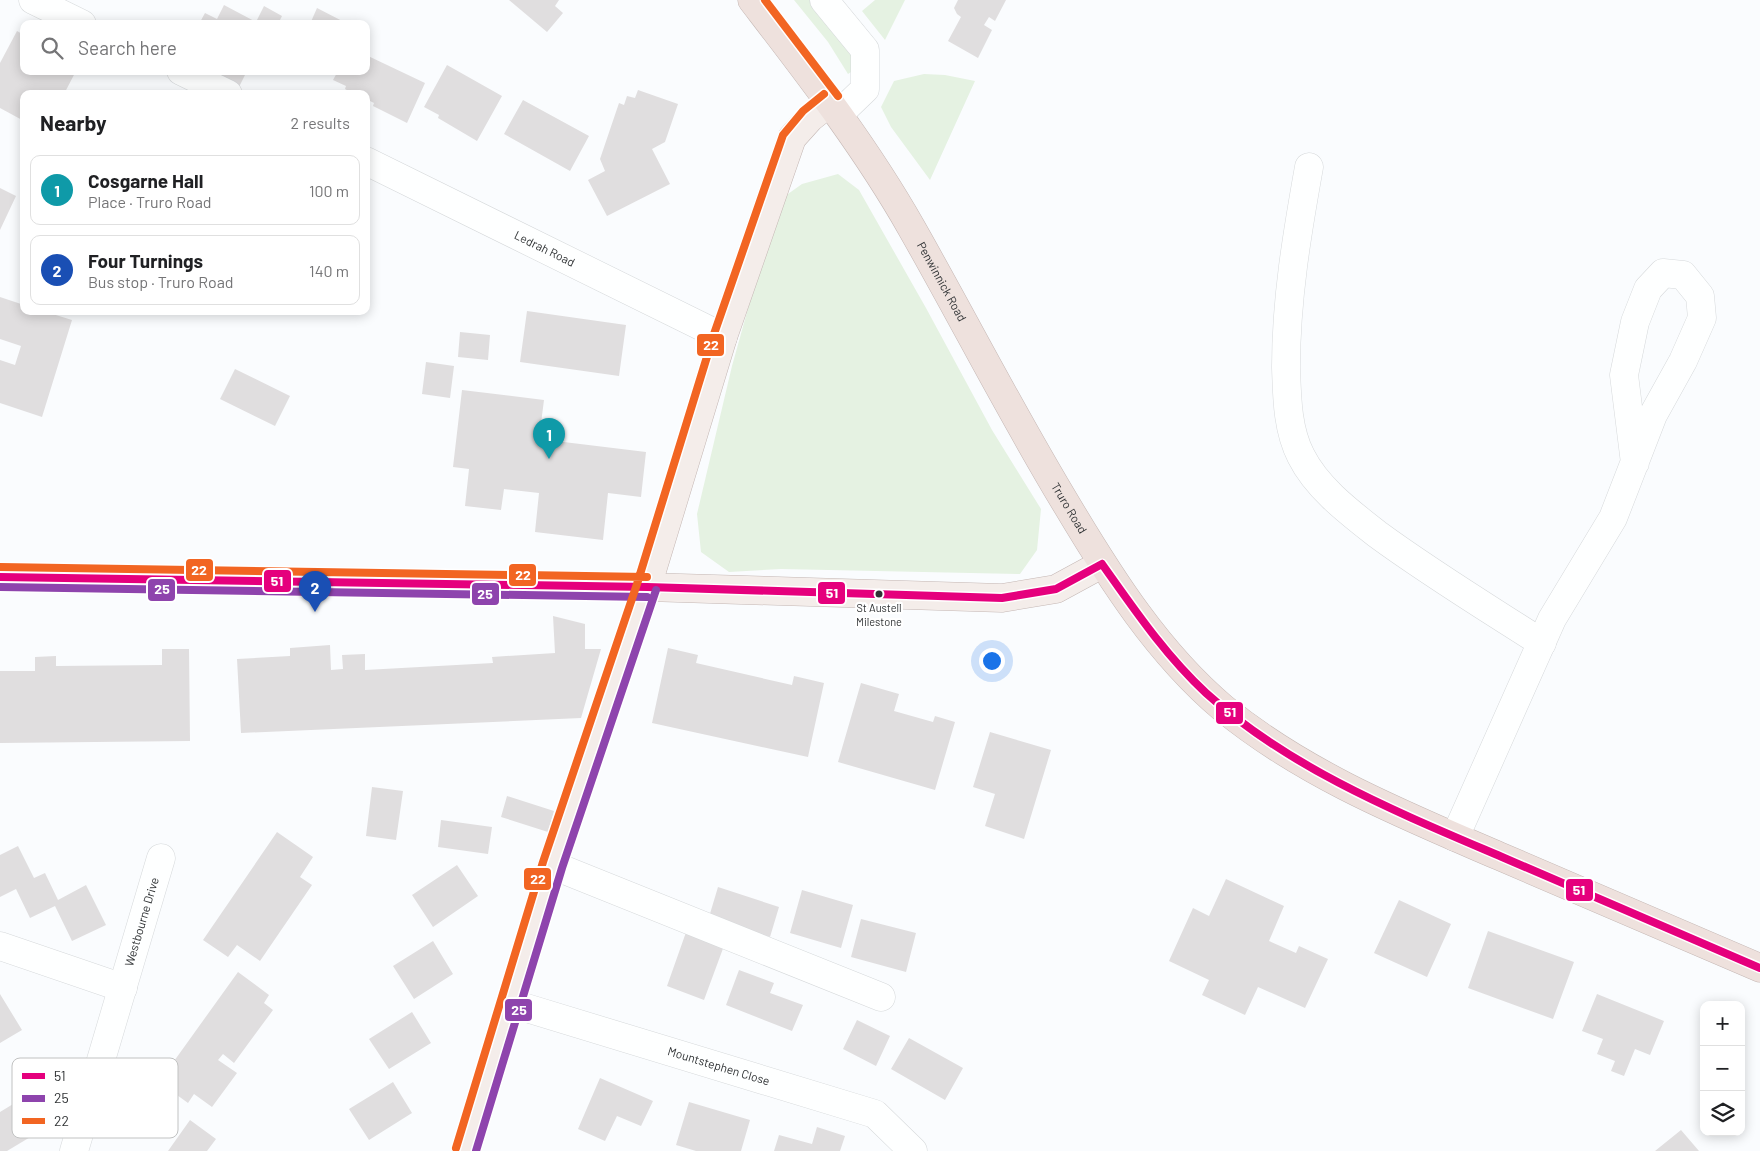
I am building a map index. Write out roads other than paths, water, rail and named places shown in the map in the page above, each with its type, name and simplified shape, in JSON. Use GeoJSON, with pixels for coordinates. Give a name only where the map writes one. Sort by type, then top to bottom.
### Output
{"type":"FeatureCollection","features":[{"type":"Feature","properties":{"kind":"highway","name":"Penwinnick Road"},"geometry":{"type":"LineString","coordinates":[[752,0],[835,108],[910,225],[1036,454]]}},
{"type":"Feature","properties":{"kind":"highway","name":"Truro Road"},"geometry":{"type":"LineString","coordinates":[[1036,454],[1102,564],[1181,668],[1223,707],[1272,744],[1323,774],[1455,837],[1760,968]]}},
{"type":"Feature","properties":{"kind":"main road"},"geometry":{"type":"LineString","coordinates":[[466,1151],[552,865],[647,587],[723,337],[792,138],[810,118],[835,108]]}},
{"type":"Feature","properties":{"kind":"main road"},"geometry":{"type":"LineString","coordinates":[[0,577],[647,587],[1002,598],[1056,589],[1102,564]]}},
{"type":"Feature","properties":{"kind":"street"},"geometry":{"type":"LineString","coordinates":[[33,0],[74,20]]}},
{"type":"Feature","properties":{"kind":"street"},"geometry":{"type":"LineString","coordinates":[[824,0],[865,50],[864,89],[835,108]]}},
{"type":"Feature","properties":{"kind":"street"},"geometry":{"type":"LineString","coordinates":[[190,75],[220,90]]}},
{"type":"Feature","properties":{"kind":"street","name":"Ledrah Road"},"geometry":{"type":"LineString","coordinates":[[370,163],[723,337]]}},
{"type":"Feature","properties":{"kind":"street"},"geometry":{"type":"LineString","coordinates":[[1309,167],[1296,240],[1286,319],[1287,407],[1300,456],[1324,488],[1348,512],[1410,558],[1542,643]]}},
{"type":"Feature","properties":{"kind":"street"},"geometry":{"type":"LineString","coordinates":[[1455,837],[1552,619],[1613,518],[1635,463],[1653,415],[1682,362],[1702,318],[1700,296],[1683,275],[1663,273],[1648,290],[1635,322],[1624,375],[1635,463]]}},
{"type":"Feature","properties":{"kind":"street","name":"Westbourne Drive"},"geometry":{"type":"LineString","coordinates":[[102,1058],[161,858]]}},
{"type":"Feature","properties":{"kind":"street"},"geometry":{"type":"LineString","coordinates":[[552,865],[881,997]]}},
{"type":"Feature","properties":{"kind":"street"},"geometry":{"type":"LineString","coordinates":[[0,946],[123,988]]}},
{"type":"Feature","properties":{"kind":"street","name":"Mountstephen Close"},"geometry":{"type":"LineString","coordinates":[[510,1003],[875,1114],[913,1151]]}},
{"type":"Feature","properties":{"kind":"street","name":"Westbourne Drive"},"geometry":{"type":"LineString","coordinates":[[74,1151],[78,1138]]}},
{"type":"Feature","properties":{"kind":"place","name":"Cosgarne Hall"},"geometry":{"type":"Point","coordinates":[549,459]}},
{"type":"Feature","properties":{"kind":"place","name":"St Austell Milestone"},"geometry":{"type":"Point","coordinates":[879,594]}},
{"type":"Feature","properties":{"kind":"place","name":"Four Turnings"},"geometry":{"type":"Point","coordinates":[315,612]}}]}
